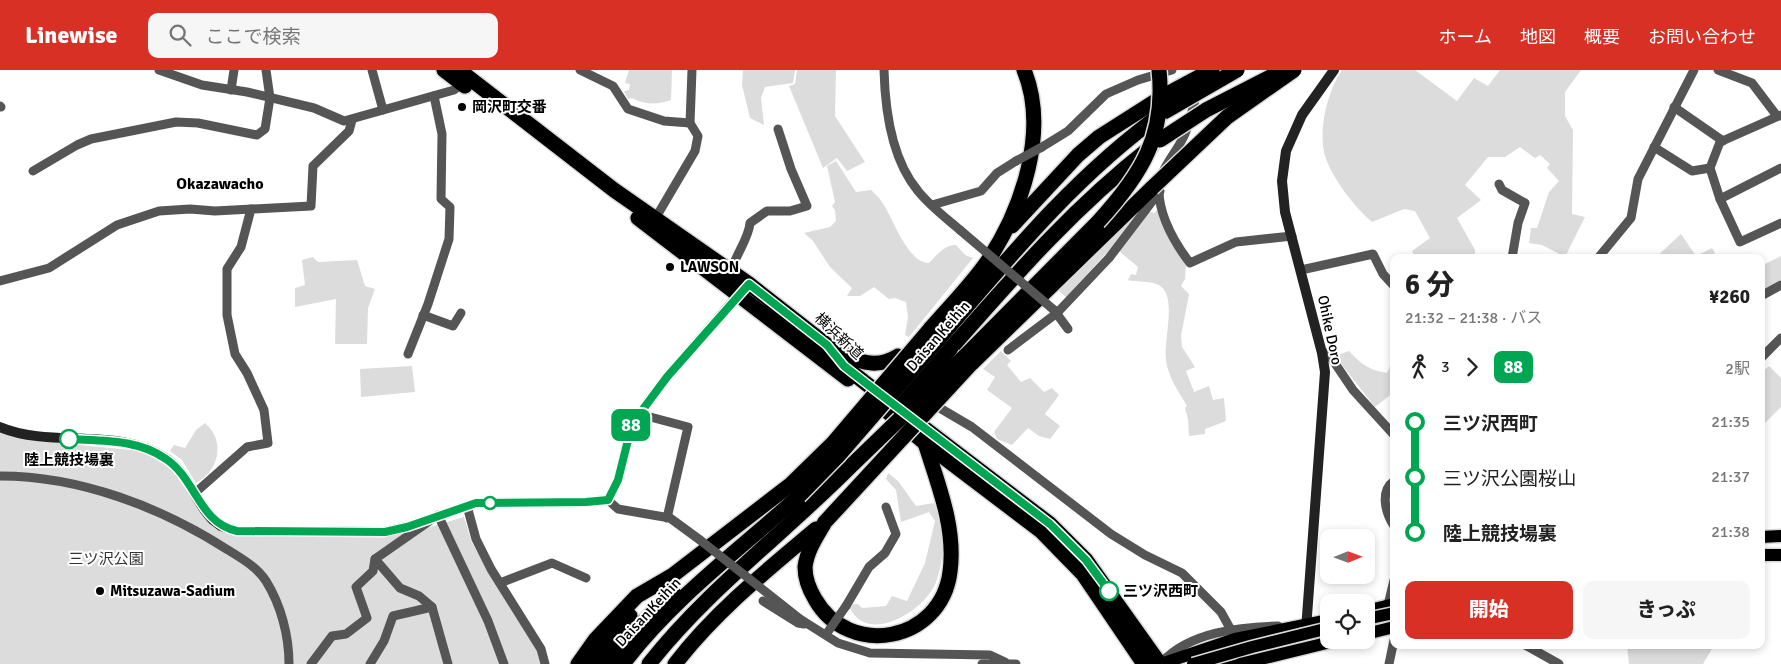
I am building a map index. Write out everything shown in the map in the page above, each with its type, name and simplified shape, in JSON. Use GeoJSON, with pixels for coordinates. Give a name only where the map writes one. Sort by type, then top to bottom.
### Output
{"type":"FeatureCollection","features":[{"type":"Feature","properties":{"kind":"highway","name":"横浜新道"},"geometry":{"type":"LineString","coordinates":[[444,70],[464,77],[655,219],[731,270],[827,345],[844,366],[1050,524],[1086,560],[1161,664]]}},
{"type":"Feature","properties":{"kind":"highway"},"geometry":{"type":"LineString","coordinates":[[940,339],[1004,233],[1019,195],[1028,166],[1034,119],[1032,95],[1024,70]]}},
{"type":"Feature","properties":{"kind":"highway"},"geometry":{"type":"LineString","coordinates":[[674,664],[687,648],[748,586],[825,522],[968,360],[1122,196],[1147,155],[1158,124],[1161,103],[1159,70]]}},
{"type":"Feature","properties":{"kind":"highway"},"geometry":{"type":"LineString","coordinates":[[1012,226],[1078,155],[1099,137],[1165,95],[1212,70]]}},
{"type":"Feature","properties":{"kind":"highway","name":"Daisan Keihin"},"geometry":{"type":"LineString","coordinates":[[626,661],[671,610],[739,549],[794,491],[838,456],[1060,201],[1099,163],[1166,111],[1237,70]]}},
{"type":"Feature","properties":{"kind":"highway","name":"Daisan Keihin"},"geometry":{"type":"LineString","coordinates":[[649,664],[689,619],[738,570],[809,509],[853,464],[940,339],[1107,182],[1160,140],[1206,110],[1284,70]]}},
{"type":"Feature","properties":{"kind":"highway"},"geometry":{"type":"LineString","coordinates":[[853,464],[1156,189],[1228,117],[1294,70]]}},
{"type":"Feature","properties":{"kind":"highway","name":"横浜新道"},"geometry":{"type":"LineString","coordinates":[[464,77],[738,296],[863,391],[924,443],[1048,538],[1082,574],[1144,664]]}},
{"type":"Feature","properties":{"kind":"highway"},"geometry":{"type":"LineString","coordinates":[[827,345],[867,364],[884,363],[898,356]]}},
{"type":"Feature","properties":{"kind":"highway"},"geometry":{"type":"LineString","coordinates":[[825,522],[811,546],[806,567],[808,588],[821,610],[841,628],[865,635],[892,635],[912,629],[927,618],[939,603],[947,587],[952,554],[940,489],[924,443]]}},
{"type":"Feature","properties":{"kind":"highway"},"geometry":{"type":"LineString","coordinates":[[578,664],[601,633],[637,596],[673,575],[794,491]]}},
{"type":"Feature","properties":{"kind":"highway"},"geometry":{"type":"LineString","coordinates":[[608,664],[643,622],[682,588],[739,549]]}},
{"type":"Feature","properties":{"kind":"highway"},"geometry":{"type":"LineString","coordinates":[[594,664],[600,651],[628,618],[673,575]]}},
{"type":"Feature","properties":{"kind":"highway"},"geometry":{"type":"LineString","coordinates":[[644,664],[668,642]]}},
{"type":"Feature","properties":{"kind":"main road"},"geometry":{"type":"LineString","coordinates":[[1765,537],[1781,536]]}},
{"type":"Feature","properties":{"kind":"main road"},"geometry":{"type":"LineString","coordinates":[[1765,555],[1781,555]]}},
{"type":"Feature","properties":{"kind":"main road"},"geometry":{"type":"LineString","coordinates":[[1375,609],[1390,607]]}},
{"type":"Feature","properties":{"kind":"main road"},"geometry":{"type":"LineString","coordinates":[[1375,615],[1390,608]]}},
{"type":"Feature","properties":{"kind":"main road"},"geometry":{"type":"LineString","coordinates":[[1161,664],[1233,635],[1320,622]]}},
{"type":"Feature","properties":{"kind":"main road"},"geometry":{"type":"LineString","coordinates":[[1375,630],[1390,628]]}},
{"type":"Feature","properties":{"kind":"main road"},"geometry":{"type":"LineString","coordinates":[[1193,664],[1320,630]]}},
{"type":"Feature","properties":{"kind":"main road"},"geometry":{"type":"LineString","coordinates":[[1223,664],[1252,655],[1320,640]]}},
{"type":"Feature","properties":{"kind":"main road"},"geometry":{"type":"LineString","coordinates":[[1240,664],[1320,645]]}},
{"type":"Feature","properties":{"kind":"street"},"geometry":{"type":"LineString","coordinates":[[159,70],[194,83],[314,108],[341,121],[352,120],[454,90],[464,77]]}},
{"type":"Feature","properties":{"kind":"street"},"geometry":{"type":"LineString","coordinates":[[231,90],[234,70]]}},
{"type":"Feature","properties":{"kind":"street"},"geometry":{"type":"LineString","coordinates":[[33,171],[91,139],[176,122],[198,123],[257,135],[265,129],[270,98],[266,70]]}},
{"type":"Feature","properties":{"kind":"street"},"geometry":{"type":"LineString","coordinates":[[372,70],[383,110]]}},
{"type":"Feature","properties":{"kind":"street"},"geometry":{"type":"LineString","coordinates":[[580,70],[613,86],[628,109],[664,121],[690,123]]}},
{"type":"Feature","properties":{"kind":"street"},"geometry":{"type":"LineString","coordinates":[[655,219],[694,151],[698,136],[690,123],[692,70]]}},
{"type":"Feature","properties":{"kind":"street"},"geometry":{"type":"LineString","coordinates":[[884,70],[888,113],[905,172],[914,186],[960,230],[1056,312],[1068,329]]}},
{"type":"Feature","properties":{"kind":"street"},"geometry":{"type":"LineString","coordinates":[[932,205],[981,191],[997,173],[1068,131],[1106,94],[1138,80],[1172,70]]}},
{"type":"Feature","properties":{"kind":"street"},"geometry":{"type":"LineString","coordinates":[[1008,350],[1056,312],[1109,258],[1156,189],[1161,176],[1184,136],[1204,70]]}},
{"type":"Feature","properties":{"kind":"street","name":"Ohike Doro"},"geometry":{"type":"LineString","coordinates":[[1305,643],[1325,372],[1322,353],[1285,212],[1282,181],[1286,151],[1302,115],[1334,70]]}},
{"type":"Feature","properties":{"kind":"street"},"geometry":{"type":"LineString","coordinates":[[1601,254],[1631,218],[1638,179],[1694,70]]}},
{"type":"Feature","properties":{"kind":"street"},"geometry":{"type":"LineString","coordinates":[[1718,70],[1752,83],[1779,115],[1720,142],[1710,168],[1720,199],[1740,242],[1781,223]]}},
{"type":"Feature","properties":{"kind":"street"},"geometry":{"type":"LineString","coordinates":[[408,354],[450,239],[450,206],[441,199],[442,134],[434,96]]}},
{"type":"Feature","properties":{"kind":"street"},"geometry":{"type":"LineString","coordinates":[[1674,107],[1723,141]]}},
{"type":"Feature","properties":{"kind":"street"},"geometry":{"type":"LineString","coordinates":[[0,281],[49,268],[117,226],[159,211],[311,206],[313,166],[349,131],[352,120]]}},
{"type":"Feature","properties":{"kind":"street"},"geometry":{"type":"LineString","coordinates":[[731,270],[736,253],[749,233],[750,223],[766,211],[790,210],[807,206],[791,170],[778,129]]}},
{"type":"Feature","properties":{"kind":"street"},"geometry":{"type":"LineString","coordinates":[[1654,147],[1692,171],[1710,168]]}},
{"type":"Feature","properties":{"kind":"street"},"geometry":{"type":"LineString","coordinates":[[1720,199],[1781,168]]}},
{"type":"Feature","properties":{"kind":"street"},"geometry":{"type":"LineString","coordinates":[[1499,184],[1502,190],[1525,203],[1518,222],[1513,254]]}},
{"type":"Feature","properties":{"kind":"street"},"geometry":{"type":"LineString","coordinates":[[1156,189],[1169,230],[1190,262],[1236,242],[1292,236]]}},
{"type":"Feature","properties":{"kind":"street"},"geometry":{"type":"LineString","coordinates":[[196,492],[247,447],[268,443],[264,410],[235,354],[227,315],[228,269],[241,248],[251,209]]}},
{"type":"Feature","properties":{"kind":"street"},"geometry":{"type":"LineString","coordinates":[[1301,270],[1373,254],[1383,274],[1390,282]]}},
{"type":"Feature","properties":{"kind":"street"},"geometry":{"type":"LineString","coordinates":[[608,500],[618,480],[632,424],[667,377],[749,284]]}},
{"type":"Feature","properties":{"kind":"street"},"geometry":{"type":"LineString","coordinates":[[1765,294],[1781,286]]}},
{"type":"Feature","properties":{"kind":"street"},"geometry":{"type":"LineString","coordinates":[[423,315],[453,326],[461,314]]}},
{"type":"Feature","properties":{"kind":"street"},"geometry":{"type":"LineString","coordinates":[[1765,354],[1781,338]]}},
{"type":"Feature","properties":{"kind":"street"},"geometry":{"type":"LineString","coordinates":[[1322,353],[1328,353],[1353,390],[1390,431]]}},
{"type":"Feature","properties":{"kind":"street"},"geometry":{"type":"LineString","coordinates":[[867,384],[938,407],[972,427],[1111,534],[1145,555],[1182,574],[1221,612],[1233,635],[1252,655]]}},
{"type":"Feature","properties":{"kind":"street"},"geometry":{"type":"LineString","coordinates":[[639,414],[688,427],[667,518]]}},
{"type":"Feature","properties":{"kind":"street"},"geometry":{"type":"LineString","coordinates":[[0,426],[31,436],[141,446],[174,464],[196,492],[213,520],[221,526],[237,531],[385,532],[407,527],[476,503],[608,500],[618,508],[676,521],[800,619],[838,643],[870,652],[990,655],[1005,662],[1016,664]]}},
{"type":"Feature","properties":{"kind":"street"},"geometry":{"type":"LineString","coordinates":[[0,476],[57,482],[104,493],[167,516],[235,554],[250,565],[266,581],[284,626],[289,664]]}},
{"type":"Feature","properties":{"kind":"street"},"geometry":{"type":"LineString","coordinates":[[1390,486],[1386,491],[1385,506],[1390,520]]}},
{"type":"Feature","properties":{"kind":"street"},"geometry":{"type":"LineString","coordinates":[[467,506],[476,539],[500,583],[541,649],[545,664]]}},
{"type":"Feature","properties":{"kind":"street"},"geometry":{"type":"LineString","coordinates":[[826,635],[869,567],[885,553],[896,534],[886,506]]}},
{"type":"Feature","properties":{"kind":"street"},"geometry":{"type":"LineString","coordinates":[[311,664],[332,636],[346,634],[367,618],[356,587],[373,570],[375,559],[438,515]]}},
{"type":"Feature","properties":{"kind":"street"},"geometry":{"type":"LineString","coordinates":[[438,515],[488,621],[504,664]]}},
{"type":"Feature","properties":{"kind":"street"},"geometry":{"type":"LineString","coordinates":[[375,559],[400,588],[419,596],[432,607],[448,664]]}},
{"type":"Feature","properties":{"kind":"street"},"geometry":{"type":"LineString","coordinates":[[500,583],[552,563],[586,578]]}},
{"type":"Feature","properties":{"kind":"street"},"geometry":{"type":"LineString","coordinates":[[763,601],[798,623],[809,625]]}},
{"type":"Feature","properties":{"kind":"street"},"geometry":{"type":"LineString","coordinates":[[370,664],[384,641],[393,616],[432,607]]}},
{"type":"Feature","properties":{"kind":"street"},"geometry":{"type":"LineString","coordinates":[[1389,664],[1392,649]]}},
{"type":"Feature","properties":{"kind":"street"},"geometry":{"type":"LineString","coordinates":[[1532,649],[1559,664]]}},
{"type":"Feature","properties":{"kind":"street"},"geometry":{"type":"LineString","coordinates":[[982,664],[1005,662]]}},
{"type":"Feature","properties":{"kind":"green space"},"geometry":{"type":"Polygon","coordinates":[[[629,70],[672,70],[671,100],[652,104],[632,98],[628,99],[624,91],[629,90],[630,84],[625,83],[629,70]]]}},
{"type":"Feature","properties":{"kind":"green space"},"geometry":{"type":"Polygon","coordinates":[[[743,70],[795,70],[793,83],[765,87],[761,98],[764,125],[750,118],[742,85],[743,70]]]}},
{"type":"Feature","properties":{"kind":"green space"},"geometry":{"type":"Polygon","coordinates":[[[797,70],[836,70],[835,116],[865,162],[847,171],[837,158],[823,168],[789,86],[795,84],[797,70]]]}},
{"type":"Feature","properties":{"kind":"green space"},"geometry":{"type":"Polygon","coordinates":[[[1342,70],[1415,70],[1457,101],[1474,78],[1488,86],[1500,70],[1581,70],[1565,92],[1565,116],[1573,130],[1572,214],[1585,217],[1566,254],[1559,254],[1542,245],[1529,243],[1531,228],[1537,228],[1549,192],[1559,181],[1547,168],[1550,164],[1540,155],[1535,158],[1520,147],[1505,157],[1488,157],[1465,185],[1481,200],[1457,218],[1475,250],[1475,254],[1414,254],[1412,251],[1430,238],[1415,211],[1404,209],[1372,222],[1358,209],[1340,185],[1326,159],[1323,149],[1323,125],[1328,101],[1342,70]]]}},
{"type":"Feature","properties":{"kind":"green space"},"geometry":{"type":"Polygon","coordinates":[[[836,161],[856,192],[871,190],[880,199],[901,238],[914,256],[921,261],[929,263],[941,251],[952,245],[956,245],[965,255],[973,258],[909,337],[905,335],[908,317],[906,302],[895,298],[889,299],[874,287],[860,296],[847,296],[852,288],[830,267],[813,241],[804,233],[830,227],[836,221],[835,210],[832,206],[835,202],[827,166],[836,161]]]}},
{"type":"Feature","properties":{"kind":"green space"},"geometry":{"type":"Polygon","coordinates":[[[1142,208],[1154,213],[1159,209],[1186,263],[1185,279],[1181,286],[1189,294],[1181,336],[1182,347],[1195,367],[1186,371],[1194,392],[1209,386],[1213,400],[1224,398],[1226,421],[1205,429],[1205,434],[1189,436],[1185,408],[1187,406],[1169,372],[1166,360],[1168,299],[1165,291],[1159,285],[1128,280],[1131,274],[1136,275],[1138,267],[1113,246],[1066,297],[1058,290],[1142,208]]]}},
{"type":"Feature","properties":{"kind":"green space"},"geometry":{"type":"Polygon","coordinates":[[[1681,234],[1695,254],[1659,254],[1681,234]]]}},
{"type":"Feature","properties":{"kind":"green space"},"geometry":{"type":"Polygon","coordinates":[[[1712,248],[1715,254],[1700,254],[1712,248]]]}},
{"type":"Feature","properties":{"kind":"green space"},"geometry":{"type":"Polygon","coordinates":[[[1781,256],[1781,280],[1765,289],[1765,264],[1781,256]]]}},
{"type":"Feature","properties":{"kind":"green space"},"geometry":{"type":"Polygon","coordinates":[[[313,257],[318,262],[357,260],[365,286],[375,289],[368,308],[367,344],[335,344],[336,299],[295,307],[295,288],[305,285],[302,260],[313,257]]]}},
{"type":"Feature","properties":{"kind":"green space"},"geometry":{"type":"Polygon","coordinates":[[[1001,351],[1011,361],[1007,365],[1021,382],[1030,378],[1044,392],[1052,388],[1059,395],[1045,414],[1060,426],[1050,439],[1039,436],[1028,428],[1012,445],[997,439],[994,432],[1012,408],[987,390],[995,377],[983,369],[1001,351]]]}},
{"type":"Feature","properties":{"kind":"green space"},"geometry":{"type":"Polygon","coordinates":[[[1349,351],[1366,366],[1381,372],[1387,373],[1390,366],[1390,395],[1375,407],[1342,365],[1338,355],[1349,351]]]}},
{"type":"Feature","properties":{"kind":"green space"},"geometry":{"type":"Polygon","coordinates":[[[412,366],[415,392],[361,397],[360,369],[412,366]]]}},
{"type":"Feature","properties":{"kind":"green space"},"geometry":{"type":"Polygon","coordinates":[[[1769,366],[1781,378],[1781,407],[1765,423],[1765,370],[1769,366]]]}},
{"type":"Feature","properties":{"kind":"green space"},"geometry":{"type":"Polygon","coordinates":[[[205,423],[212,430],[216,438],[217,455],[210,471],[196,483],[182,460],[170,451],[174,445],[185,448],[196,430],[205,423]]]}},
{"type":"Feature","properties":{"kind":"green space","name":"三ツ沢公園"},"geometry":{"type":"Polygon","coordinates":[[[0,432],[27,440],[142,451],[172,469],[209,523],[239,536],[413,532],[464,517],[472,543],[537,651],[540,664],[0,664],[0,432]]]}},
{"type":"Feature","properties":{"kind":"green space"},"geometry":{"type":"Polygon","coordinates":[[[888,473],[898,481],[916,506],[934,503],[942,532],[941,562],[936,582],[930,593],[921,603],[909,613],[896,620],[882,624],[870,624],[858,619],[850,608],[853,604],[858,604],[862,608],[886,606],[892,596],[907,601],[925,563],[935,521],[929,512],[901,522],[896,490],[886,479],[888,473]]]}},
{"type":"Feature","properties":{"kind":"green space"},"geometry":{"type":"Polygon","coordinates":[[[1627,649],[1712,649],[1703,664],[1629,664],[1627,649]]]}},
{"type":"Feature","properties":{"kind":"bus line","name":"88"},"geometry":{"type":"LineString","coordinates":[[69,439],[124,442],[148,448],[160,454],[174,464],[196,492],[206,512],[213,520],[221,526],[237,531],[375,533],[394,531],[476,503],[608,500],[618,480],[632,424],[667,377],[749,284],[827,345],[844,366],[1050,524],[1086,560],[1109,591]]}},
{"type":"Feature","properties":{"kind":"place","name":"岡沢町交番"},"geometry":{"type":"Point","coordinates":[462,107]}},
{"type":"Feature","properties":{"kind":"place","name":"LAWSON"},"geometry":{"type":"Point","coordinates":[670,267]}},
{"type":"Feature","properties":{"kind":"place","name":"陸上競技場裏"},"geometry":{"type":"Point","coordinates":[69,439]}},
{"type":"Feature","properties":{"kind":"place","name":"Mitsuzawa-Sadium"},"geometry":{"type":"Point","coordinates":[100,591]}},
{"type":"Feature","properties":{"kind":"place","name":"三ツ沢西町"},"geometry":{"type":"Point","coordinates":[1109,591]}},
{"type":"Feature","properties":{"kind":"district","name":"Okazawacho"},"geometry":{"type":"Point","coordinates":[220,184]}}]}
